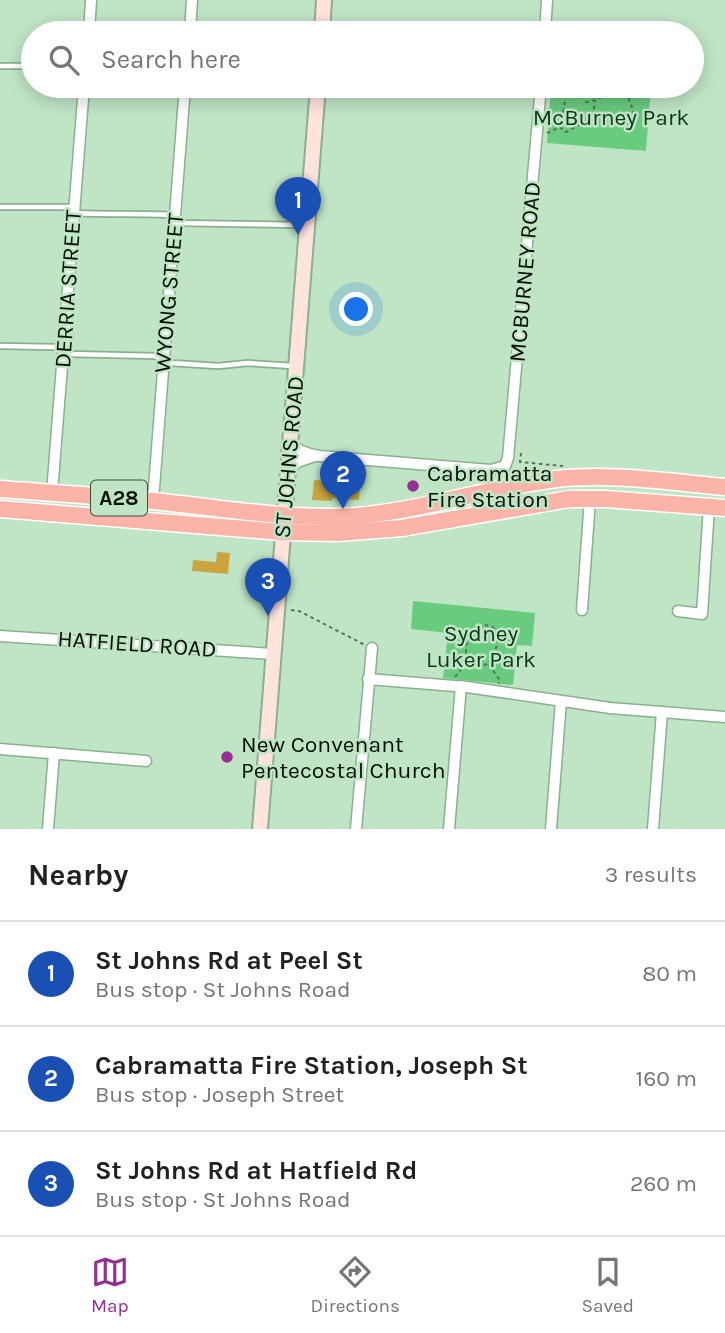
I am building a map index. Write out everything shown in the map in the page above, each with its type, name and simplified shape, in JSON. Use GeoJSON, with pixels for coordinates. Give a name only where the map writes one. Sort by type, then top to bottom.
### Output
{"type":"FeatureCollection","features":[{"type":"Feature","properties":{"kind":"highway","name":"A28"},"geometry":{"type":"LineString","coordinates":[[0,489],[335,517],[373,515],[514,486],[572,478],[605,477],[725,487]]}},
{"type":"Feature","properties":{"kind":"highway","name":"A28"},"geometry":{"type":"LineString","coordinates":[[0,509],[282,532],[338,533],[375,531],[540,503],[590,499],[717,507]]}},
{"type":"Feature","properties":{"kind":"main road"},"geometry":{"type":"LineString","coordinates":[[323,21],[324,0]]}},
{"type":"Feature","properties":{"kind":"main road","name":"ST JOHNS ROAD"},"geometry":{"type":"LineString","coordinates":[[260,829],[317,98]]}},
{"type":"Feature","properties":{"kind":"street"},"geometry":{"type":"LineString","coordinates":[[90,21],[91,0]]}},
{"type":"Feature","properties":{"kind":"street"},"geometry":{"type":"LineString","coordinates":[[191,21],[192,0]]}},
{"type":"Feature","properties":{"kind":"street"},"geometry":{"type":"LineString","coordinates":[[546,21],[547,0]]}},
{"type":"Feature","properties":{"kind":"street","name":"DERRIA STREET"},"geometry":{"type":"LineString","coordinates":[[52,493],[83,98]]}},
{"type":"Feature","properties":{"kind":"street","name":"WYONG STREET"},"geometry":{"type":"LineString","coordinates":[[153,501],[184,98]]}},
{"type":"Feature","properties":{"kind":"street","name":"MCBURNEY ROAD"},"geometry":{"type":"LineString","coordinates":[[319,456],[491,470],[505,466],[508,458],[540,98]]}},
{"type":"Feature","properties":{"kind":"street"},"geometry":{"type":"LineString","coordinates":[[289,442],[306,454],[319,456]]}},
{"type":"Feature","properties":{"kind":"street"},"geometry":{"type":"LineString","coordinates":[[287,474],[297,462],[319,456]]}},
{"type":"Feature","properties":{"kind":"street"},"geometry":{"type":"LineString","coordinates":[[582,610],[590,499]]}},
{"type":"Feature","properties":{"kind":"street"},"geometry":{"type":"LineString","coordinates":[[678,611],[702,614],[717,507]]}},
{"type":"Feature","properties":{"kind":"street","name":"HATFIELD ROAD"},"geometry":{"type":"LineString","coordinates":[[0,636],[273,654]]}},
{"type":"Feature","properties":{"kind":"street"},"geometry":{"type":"LineString","coordinates":[[356,829],[372,648]]}},
{"type":"Feature","properties":{"kind":"street"},"geometry":{"type":"LineString","coordinates":[[368,679],[498,690],[561,701],[725,717]]}},
{"type":"Feature","properties":{"kind":"street"},"geometry":{"type":"LineString","coordinates":[[449,829],[456,686]]}},
{"type":"Feature","properties":{"kind":"street"},"geometry":{"type":"LineString","coordinates":[[551,829],[561,701]]}},
{"type":"Feature","properties":{"kind":"street"},"geometry":{"type":"LineString","coordinates":[[653,829],[662,712]]}},
{"type":"Feature","properties":{"kind":"street"},"geometry":{"type":"LineString","coordinates":[[0,749],[146,761]]}},
{"type":"Feature","properties":{"kind":"street"},"geometry":{"type":"LineString","coordinates":[[48,829],[54,753]]}},
{"type":"Feature","properties":{"kind":"lane"},"geometry":{"type":"LineString","coordinates":[[0,66],[21,66]]}},
{"type":"Feature","properties":{"kind":"lane"},"geometry":{"type":"LineString","coordinates":[[0,207],[74,210],[113,216],[140,213],[175,219],[306,225]]}},
{"type":"Feature","properties":{"kind":"lane"},"geometry":{"type":"LineString","coordinates":[[0,346],[55,347],[70,354],[155,356],[171,363],[296,366]]}},
{"type":"Feature","properties":{"kind":"path"},"geometry":{"type":"LineString","coordinates":[[560,127],[565,98]]}},
{"type":"Feature","properties":{"kind":"path"},"geometry":{"type":"LineString","coordinates":[[584,98],[586,102],[602,98]]}},
{"type":"Feature","properties":{"kind":"path"},"geometry":{"type":"LineString","coordinates":[[560,127],[565,132],[593,117],[603,116],[626,127],[632,126],[634,120],[629,98]]}},
{"type":"Feature","properties":{"kind":"path"},"geometry":{"type":"LineString","coordinates":[[593,117],[594,102]]}},
{"type":"Feature","properties":{"kind":"path"},"geometry":{"type":"LineString","coordinates":[[538,113],[562,116]]}},
{"type":"Feature","properties":{"kind":"path"},"geometry":{"type":"LineString","coordinates":[[536,137],[560,127]]}},
{"type":"Feature","properties":{"kind":"path"},"geometry":{"type":"LineString","coordinates":[[520,462],[521,453]]}},
{"type":"Feature","properties":{"kind":"path"},"geometry":{"type":"LineString","coordinates":[[291,610],[299,611],[372,648]]}},
{"type":"Feature","properties":{"kind":"path"},"geometry":{"type":"LineString","coordinates":[[456,686],[459,671],[466,663],[466,645],[486,625],[493,627],[497,639],[496,649],[488,664],[475,667],[466,663]]}},
{"type":"Feature","properties":{"kind":"path"},"geometry":{"type":"LineString","coordinates":[[488,664],[499,679],[498,690]]}},
{"type":"Feature","properties":{"kind":"green space","name":"McBurney Park"},"geometry":{"type":"Polygon","coordinates":[[[550,98],[650,98],[646,151],[547,143],[550,98]]]}},
{"type":"Feature","properties":{"kind":"green space","name":"Sydney Luker Park"},"geometry":{"type":"Polygon","coordinates":[[[413,601],[535,613],[532,646],[517,645],[513,685],[443,678],[448,633],[411,629],[413,601]]]}},
{"type":"Feature","properties":{"kind":"building","name":"Cabramatta Fire Station"},"geometry":{"type":"Polygon","coordinates":[[[314,480],[360,484],[359,500],[312,500],[314,480]]]}},
{"type":"Feature","properties":{"kind":"building"},"geometry":{"type":"Polygon","coordinates":[[[217,552],[230,553],[228,574],[192,571],[193,560],[216,562],[217,552]]]}},
{"type":"Feature","properties":{"kind":"place","name":"St Johns Rd at Peel St"},"geometry":{"type":"Point","coordinates":[298,235]}},
{"type":"Feature","properties":{"kind":"place","name":"Cabramatta Fire Station"},"geometry":{"type":"Point","coordinates":[413,486]}},
{"type":"Feature","properties":{"kind":"place","name":"Cabramatta Fire Station, Joseph St"},"geometry":{"type":"Point","coordinates":[343,509]}},
{"type":"Feature","properties":{"kind":"place","name":"St Johns Rd at Hatfield Rd"},"geometry":{"type":"Point","coordinates":[268,616]}},
{"type":"Feature","properties":{"kind":"place","name":"New Convenant Pentecostal Church"},"geometry":{"type":"Point","coordinates":[227,757]}}]}
